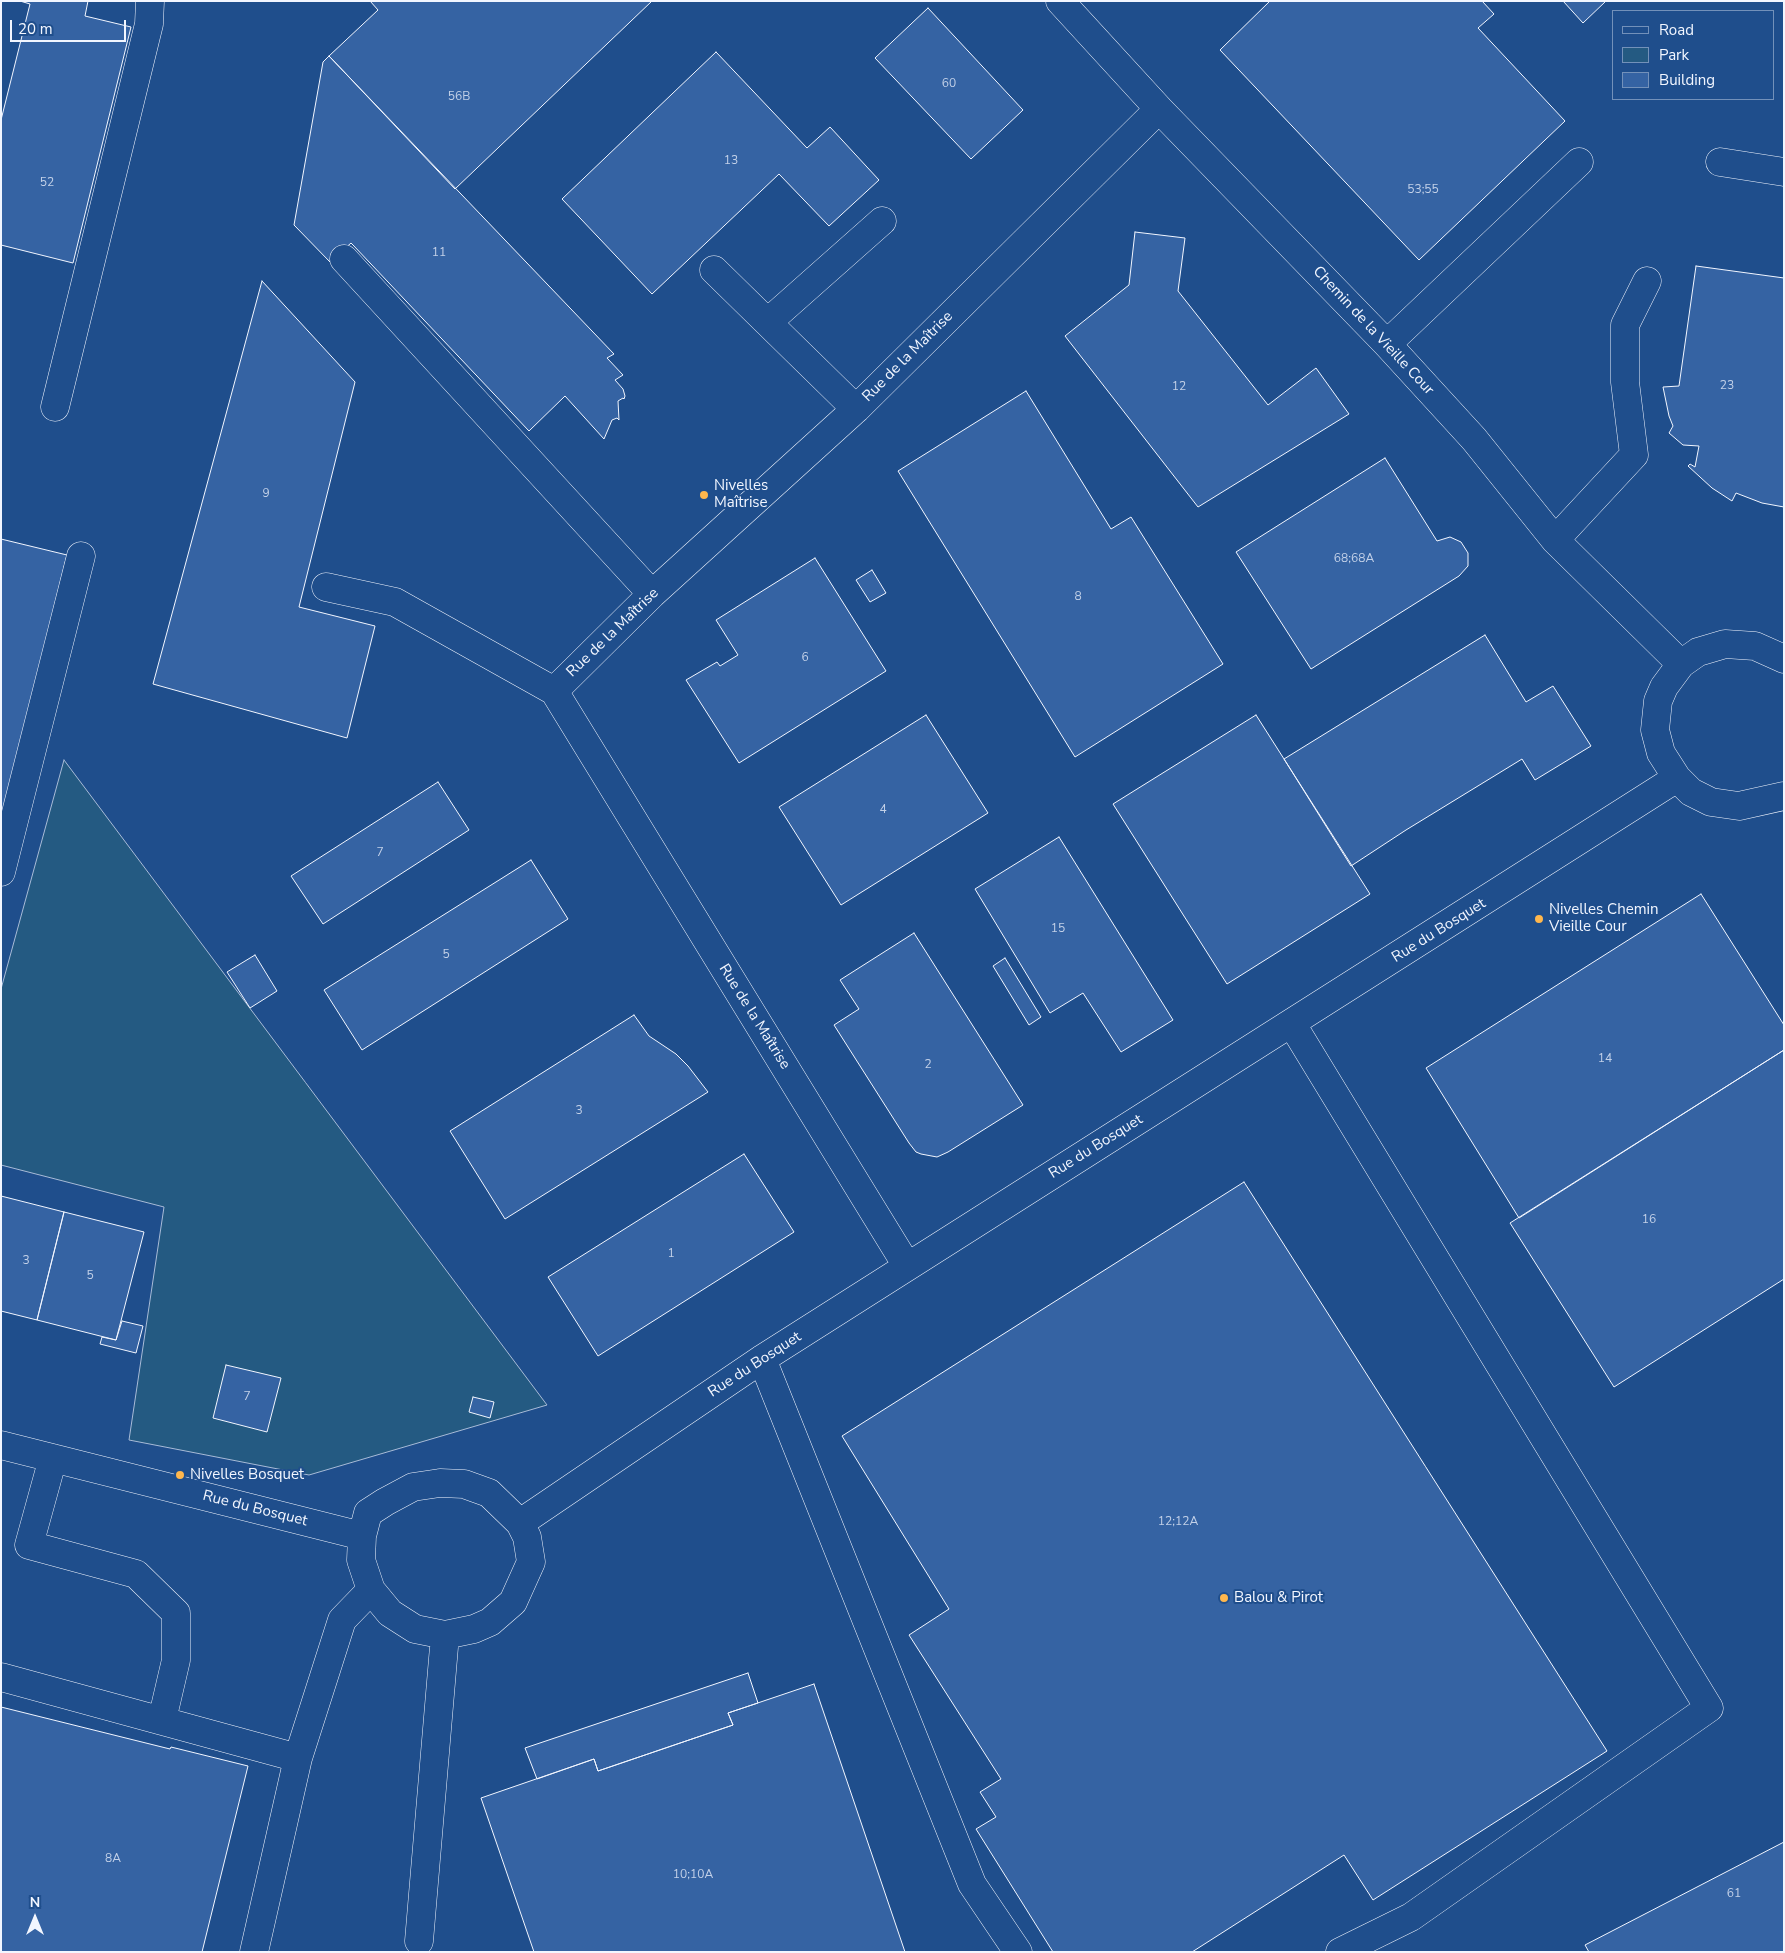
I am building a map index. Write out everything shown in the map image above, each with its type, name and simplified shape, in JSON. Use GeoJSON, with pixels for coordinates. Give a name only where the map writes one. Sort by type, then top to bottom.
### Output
{"type":"FeatureCollection","features":[{"type":"Feature","properties":{"kind":"street"},"geometry":{"type":"LineString","coordinates":[[55,407],[149,24],[150,1]]}},
{"type":"Feature","properties":{"kind":"street","name":"Chemin de la Vieille Cour"},"geometry":{"type":"LineString","coordinates":[[1060,1],[1159,109],[1387,344],[1474,439],[1555,540],[1681,664]]}},
{"type":"Feature","properties":{"kind":"street","name":"Rue de la Maîtrise"},"geometry":{"type":"LineString","coordinates":[[908,1266],[554,691],[652,594],[856,409],[1159,109]]}},
{"type":"Feature","properties":{"kind":"street"},"geometry":{"type":"LineString","coordinates":[[1387,344],[1579,162]]}},
{"type":"Feature","properties":{"kind":"street"},"geometry":{"type":"LineString","coordinates":[[1720,162],[1784,172]]}},
{"type":"Feature","properties":{"kind":"street"},"geometry":{"type":"LineString","coordinates":[[768,322],[882,222]]}},
{"type":"Feature","properties":{"kind":"street"},"geometry":{"type":"LineString","coordinates":[[344,259],[652,594]]}},
{"type":"Feature","properties":{"kind":"street"},"geometry":{"type":"LineString","coordinates":[[714,270],[856,409]]}},
{"type":"Feature","properties":{"kind":"street"},"geometry":{"type":"LineString","coordinates":[[1555,540],[1634,454],[1625,382],[1625,325],[1647,281]]}},
{"type":"Feature","properties":{"kind":"street"},"geometry":{"type":"LineString","coordinates":[[1,872],[81,556]]}},
{"type":"Feature","properties":{"kind":"street"},"geometry":{"type":"LineString","coordinates":[[326,587],[394,602],[554,691]]}},
{"type":"Feature","properties":{"kind":"street"},"geometry":{"type":"LineString","coordinates":[[1784,659],[1755,646],[1725,644],[1698,652],[1681,664],[1664,687],[1658,701],[1655,730],[1661,753],[1677,778],[1691,792],[1711,802],[1739,806],[1784,796]]}},
{"type":"Feature","properties":{"kind":"street","name":"Rue du Bosquet"},"geometry":{"type":"LineString","coordinates":[[520,1523],[762,1359],[1677,778]]}},
{"type":"Feature","properties":{"kind":"street"},"geometry":{"type":"LineString","coordinates":[[1292,1024],[1708,1708],[1411,1917],[1340,1952]]}},
{"type":"Feature","properties":{"kind":"street"},"geometry":{"type":"LineString","coordinates":[[762,1359],[972,1884],[1018,1952]]}},
{"type":"Feature","properties":{"kind":"street","name":"Rue du Bosquet"},"geometry":{"type":"LineString","coordinates":[[1,1445],[362,1536]]}},
{"type":"Feature","properties":{"kind":"street"},"geometry":{"type":"LineString","coordinates":[[53,1458],[29,1546],[136,1574],[176,1613],[176,1660],[162,1720]]}},
{"type":"Feature","properties":{"kind":"street"},"geometry":{"type":"LineString","coordinates":[[440,1483],[464,1484],[489,1493],[520,1523],[527,1537],[531,1562],[513,1602],[490,1622],[474,1629],[445,1634],[416,1629],[390,1613],[371,1590],[361,1560],[362,1536],[368,1513],[413,1487],[440,1483]]}},
{"type":"Feature","properties":{"kind":"street"},"geometry":{"type":"LineString","coordinates":[[254,1952],[298,1758],[342,1620],[371,1590]]}},
{"type":"Feature","properties":{"kind":"street"},"geometry":{"type":"LineString","coordinates":[[419,1941],[445,1634]]}},
{"type":"Feature","properties":{"kind":"street"},"geometry":{"type":"LineString","coordinates":[[1,1677],[298,1758]]}},
{"type":"Feature","properties":{"kind":"green space"},"geometry":{"type":"Polygon","coordinates":[[[64,760],[547,1405],[309,1475],[129,1440],[164,1207],[1,1165],[1,989],[64,760]]]}},
{"type":"Feature","properties":{"kind":"building"},"geometry":{"type":"Polygon","coordinates":[[[20,1],[88,1],[85,16],[131,27],[73,263],[1,245],[1,120],[30,4],[20,1]]]}},
{"type":"Feature","properties":{"kind":"building"},"geometry":{"type":"Polygon","coordinates":[[[370,1],[652,1],[455,189],[329,56],[378,10],[370,1]]]}},
{"type":"Feature","properties":{"kind":"building"},"geometry":{"type":"Polygon","coordinates":[[[1270,1],[1482,1],[1494,14],[1478,28],[1565,121],[1419,260],[1220,50],[1270,1]]]}},
{"type":"Feature","properties":{"kind":"building"},"geometry":{"type":"Polygon","coordinates":[[[1563,1],[1606,1],[1583,23],[1563,1]]]}},
{"type":"Feature","properties":{"kind":"building"},"geometry":{"type":"Polygon","coordinates":[[[928,8],[1023,110],[971,159],[875,58],[928,8]]]}},
{"type":"Feature","properties":{"kind":"building"},"geometry":{"type":"Polygon","coordinates":[[[716,52],[807,148],[830,127],[879,180],[829,226],[779,174],[652,294],[562,199],[716,52]]]}},
{"type":"Feature","properties":{"kind":"building"},"geometry":{"type":"Polygon","coordinates":[[[329,56],[614,354],[607,358],[623,375],[615,380],[623,389],[625,396],[624,399],[618,401],[619,420],[617,418],[612,420],[604,439],[565,396],[529,431],[351,243],[330,262],[294,225],[323,62],[329,56]]]}},
{"type":"Feature","properties":{"kind":"building"},"geometry":{"type":"Polygon","coordinates":[[[1135,232],[1185,238],[1178,291],[1268,405],[1316,368],[1349,414],[1198,507],[1065,336],[1129,285],[1135,232]]]}},
{"type":"Feature","properties":{"kind":"building"},"geometry":{"type":"Polygon","coordinates":[[[1696,266],[1784,278],[1784,507],[1762,503],[1736,493],[1732,501],[1712,488],[1688,466],[1690,464],[1695,467],[1699,446],[1683,445],[1669,433],[1673,426],[1663,387],[1679,386],[1696,266]]]}},
{"type":"Feature","properties":{"kind":"building"},"geometry":{"type":"Polygon","coordinates":[[[262,281],[355,382],[299,607],[375,626],[347,738],[153,684],[262,281]]]}},
{"type":"Feature","properties":{"kind":"building"},"geometry":{"type":"Polygon","coordinates":[[[1026,391],[1111,529],[1131,517],[1223,664],[1075,757],[898,471],[1026,391]]]}},
{"type":"Feature","properties":{"kind":"building"},"geometry":{"type":"Polygon","coordinates":[[[1385,458],[1437,541],[1450,537],[1461,542],[1468,553],[1468,566],[1459,576],[1311,669],[1236,552],[1385,458]]]}},
{"type":"Feature","properties":{"kind":"building"},"geometry":{"type":"Polygon","coordinates":[[[1,539],[67,555],[1,822],[1,539]]]}},
{"type":"Feature","properties":{"kind":"building"},"geometry":{"type":"Polygon","coordinates":[[[815,558],[886,671],[739,763],[686,680],[717,662],[720,666],[738,655],[716,620],[815,558]]]}},
{"type":"Feature","properties":{"kind":"building"},"geometry":{"type":"Polygon","coordinates":[[[872,570],[886,593],[870,602],[856,580],[872,570]]]}},
{"type":"Feature","properties":{"kind":"building"},"geometry":{"type":"Polygon","coordinates":[[[1485,635],[1526,702],[1553,686],[1591,746],[1535,780],[1522,759],[1351,866],[1284,759],[1485,635]]]}},
{"type":"Feature","properties":{"kind":"building"},"geometry":{"type":"Polygon","coordinates":[[[926,715],[988,813],[841,905],[779,807],[926,715]]]}},
{"type":"Feature","properties":{"kind":"building"},"geometry":{"type":"Polygon","coordinates":[[[1256,715],[1370,894],[1227,984],[1113,804],[1256,715]]]}},
{"type":"Feature","properties":{"kind":"building"},"geometry":{"type":"Polygon","coordinates":[[[438,782],[469,830],[323,924],[291,876],[438,782]]]}},
{"type":"Feature","properties":{"kind":"building"},"geometry":{"type":"Polygon","coordinates":[[[1059,837],[1173,1020],[1121,1052],[1083,993],[1050,1013],[975,889],[1059,837]]]}},
{"type":"Feature","properties":{"kind":"building"},"geometry":{"type":"Polygon","coordinates":[[[531,860],[568,919],[362,1050],[324,990],[531,860]]]}},
{"type":"Feature","properties":{"kind":"building"},"geometry":{"type":"Polygon","coordinates":[[[1701,894],[1784,1025],[1784,1050],[1519,1218],[1426,1068],[1701,894]]]}},
{"type":"Feature","properties":{"kind":"building"},"geometry":{"type":"Polygon","coordinates":[[[914,933],[1023,1105],[937,1157],[916,1152],[834,1025],[859,1009],[840,980],[914,933]]]}},
{"type":"Feature","properties":{"kind":"building"},"geometry":{"type":"Polygon","coordinates":[[[255,955],[277,991],[250,1008],[227,972],[255,955]]]}},
{"type":"Feature","properties":{"kind":"building"},"geometry":{"type":"Polygon","coordinates":[[[1005,958],[1041,1017],[1029,1025],[993,966],[1005,958]]]}},
{"type":"Feature","properties":{"kind":"building"},"geometry":{"type":"Polygon","coordinates":[[[634,1015],[649,1036],[676,1054],[708,1092],[505,1219],[450,1131],[634,1015]]]}},
{"type":"Feature","properties":{"kind":"building"},"geometry":{"type":"Polygon","coordinates":[[[1784,1050],[1784,1279],[1614,1387],[1510,1223],[1784,1050]]]}},
{"type":"Feature","properties":{"kind":"building"},"geometry":{"type":"Polygon","coordinates":[[[744,1154],[794,1232],[598,1356],[548,1277],[744,1154]]]}},
{"type":"Feature","properties":{"kind":"building"},"geometry":{"type":"Polygon","coordinates":[[[1244,1182],[1607,1751],[1373,1900],[1344,1855],[1192,1952],[1053,1952],[976,1829],[996,1817],[980,1792],[1001,1779],[909,1635],[949,1609],[842,1436],[1244,1182]]]}},
{"type":"Feature","properties":{"kind":"building"},"geometry":{"type":"Polygon","coordinates":[[[1,1196],[64,1212],[37,1320],[1,1311],[1,1196]]]}},
{"type":"Feature","properties":{"kind":"building"},"geometry":{"type":"Polygon","coordinates":[[[64,1212],[144,1232],[116,1340],[37,1320],[64,1212]]]}},
{"type":"Feature","properties":{"kind":"building"},"geometry":{"type":"Polygon","coordinates":[[[122,1321],[143,1326],[136,1353],[100,1344],[102,1337],[116,1340],[122,1321]]]}},
{"type":"Feature","properties":{"kind":"building"},"geometry":{"type":"Polygon","coordinates":[[[226,1365],[281,1378],[267,1432],[213,1418],[226,1365]]]}},
{"type":"Feature","properties":{"kind":"building"},"geometry":{"type":"Polygon","coordinates":[[[473,1397],[494,1402],[490,1418],[469,1412],[473,1397]]]}},
{"type":"Feature","properties":{"kind":"building"},"geometry":{"type":"Polygon","coordinates":[[[748,1673],[758,1703],[728,1713],[733,1725],[598,1771],[594,1759],[537,1779],[525,1748],[748,1673]]]}},
{"type":"Feature","properties":{"kind":"building"},"geometry":{"type":"Polygon","coordinates":[[[814,1684],[905,1952],[534,1952],[481,1798],[594,1759],[598,1771],[733,1725],[728,1713],[814,1684]]]}},
{"type":"Feature","properties":{"kind":"building"},"geometry":{"type":"Polygon","coordinates":[[[1,1707],[170,1749],[171,1747],[248,1766],[202,1952],[1,1952],[1,1707]]]}},
{"type":"Feature","properties":{"kind":"building"},"geometry":{"type":"Polygon","coordinates":[[[1784,1842],[1784,1952],[1589,1952],[1585,1945],[1784,1842]]]}},
{"type":"Feature","properties":{"kind":"place","name":"Nivelles Maîtrise"},"geometry":{"type":"Point","coordinates":[704,495]}},
{"type":"Feature","properties":{"kind":"place","name":"Nivelles Chemin Vieille Cour"},"geometry":{"type":"Point","coordinates":[1539,919]}},
{"type":"Feature","properties":{"kind":"place","name":"Nivelles Bosquet"},"geometry":{"type":"Point","coordinates":[180,1475]}},
{"type":"Feature","properties":{"kind":"place","name":"Balou & Pirot"},"geometry":{"type":"Point","coordinates":[1224,1598]}}]}
